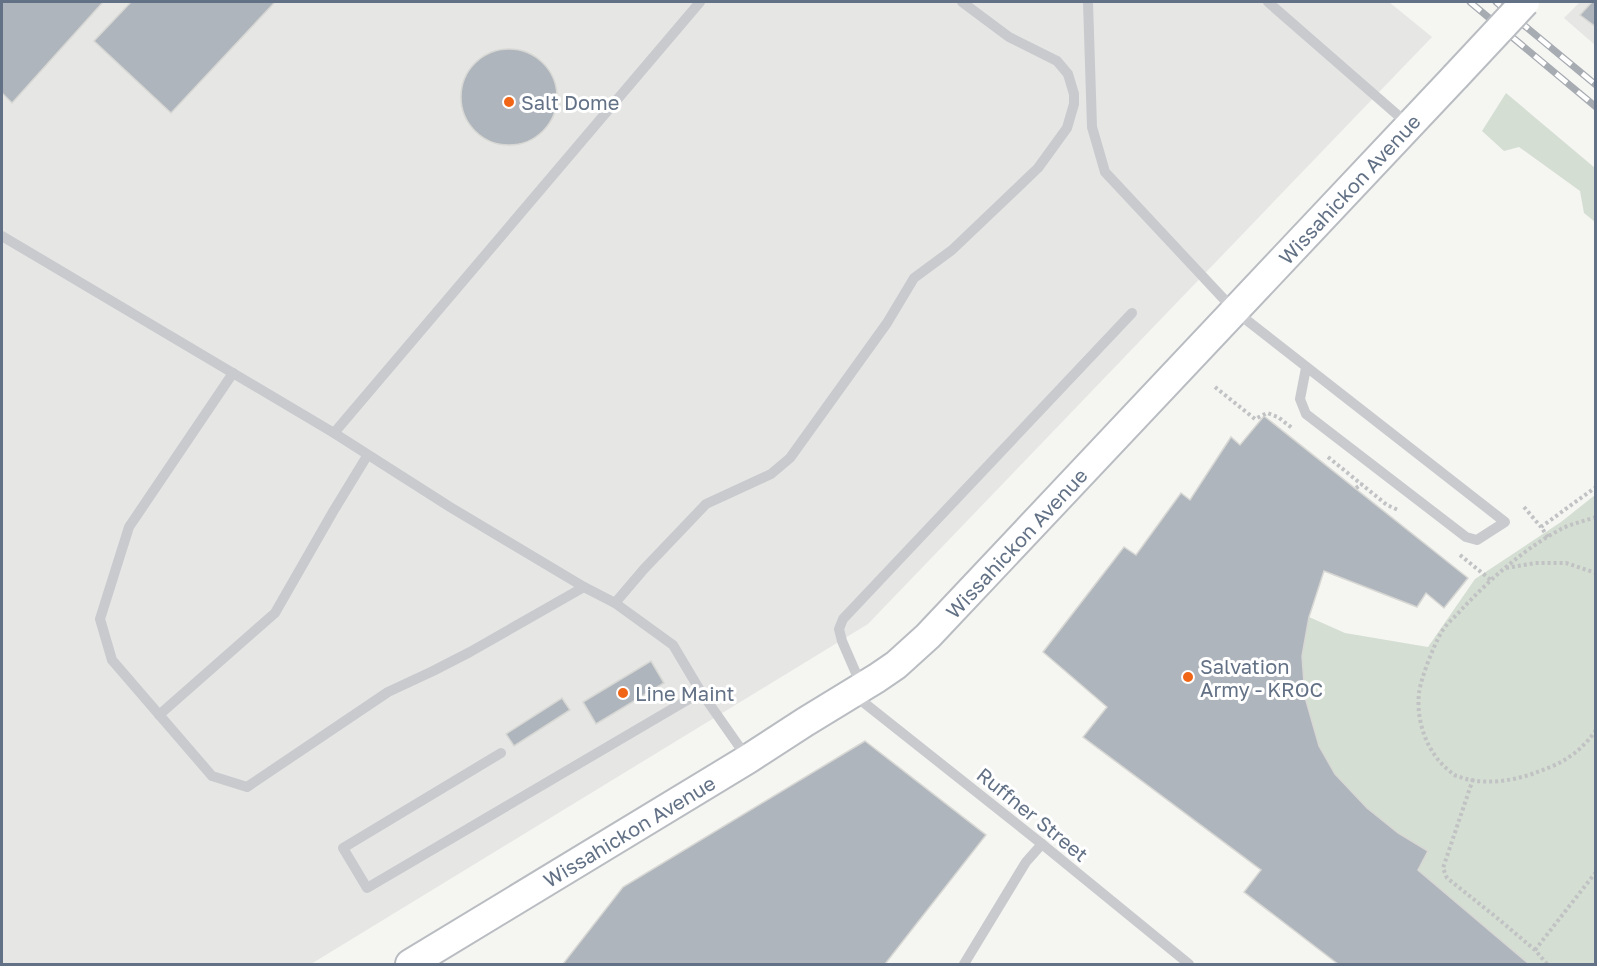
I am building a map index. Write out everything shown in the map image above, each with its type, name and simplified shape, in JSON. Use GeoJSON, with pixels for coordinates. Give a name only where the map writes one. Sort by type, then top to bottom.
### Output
{"type":"FeatureCollection","features":[{"type":"Feature","properties":{"kind":"street","name":"Wissahickon Avenue"},"geometry":{"type":"LineString","coordinates":[[410,964],[748,759],[896,665],[928,636],[1525,2]]}},
{"type":"Feature","properties":{"kind":"lane"},"geometry":{"type":"LineString","coordinates":[[334,433],[700,2]]}},
{"type":"Feature","properties":{"kind":"lane"},"geometry":{"type":"LineString","coordinates":[[615,603],[644,568],[706,504],[771,474],[790,458],[886,323],[914,278],[952,250],[1038,168],[1067,128],[1074,104],[1074,94],[1068,74],[1057,61],[1009,37],[962,2]]}},
{"type":"Feature","properties":{"kind":"lane"},"geometry":{"type":"LineString","coordinates":[[1088,2],[1092,127],[1105,171],[1235,311],[1504,522],[1477,540],[1466,537],[1306,414],[1300,399],[1306,368]]}},
{"type":"Feature","properties":{"kind":"lane"},"geometry":{"type":"LineString","coordinates":[[1268,2],[1409,125]]}},
{"type":"Feature","properties":{"kind":"lane"},"geometry":{"type":"LineString","coordinates":[[2,236],[334,433],[450,507],[615,603],[673,645],[701,693],[748,759]]}},
{"type":"Feature","properties":{"kind":"lane"},"geometry":{"type":"LineString","coordinates":[[857,690],[839,629],[843,619],[1132,313]]}},
{"type":"Feature","properties":{"kind":"lane"},"geometry":{"type":"LineString","coordinates":[[233,373],[129,527],[100,619],[112,660],[212,776],[247,787],[388,692],[470,652],[584,587]]}},
{"type":"Feature","properties":{"kind":"lane"},"geometry":{"type":"LineString","coordinates":[[159,715],[275,613],[367,456]]}},
{"type":"Feature","properties":{"kind":"lane","name":"Ruffner Street"},"geometry":{"type":"LineString","coordinates":[[857,690],[1189,964]]}},
{"type":"Feature","properties":{"kind":"lane"},"geometry":{"type":"LineString","coordinates":[[501,753],[343,849],[367,888],[701,693]]}},
{"type":"Feature","properties":{"kind":"lane"},"geometry":{"type":"LineString","coordinates":[[964,964],[1026,862],[1042,844]]}},
{"type":"Feature","properties":{"kind":"path"},"geometry":{"type":"LineString","coordinates":[[1215,387],[1255,419],[1267,413],[1278,417],[1294,430]]}},
{"type":"Feature","properties":{"kind":"path"},"geometry":{"type":"LineString","coordinates":[[1328,457],[1388,505],[1398,510]]}},
{"type":"Feature","properties":{"kind":"path"},"geometry":{"type":"LineString","coordinates":[[1356,488],[1362,484]]}},
{"type":"Feature","properties":{"kind":"path"},"geometry":{"type":"LineString","coordinates":[[1541,527],[1596,487]]}},
{"type":"Feature","properties":{"kind":"path"},"geometry":{"type":"LineString","coordinates":[[1524,507],[1548,538]]}},
{"type":"Feature","properties":{"kind":"path"},"geometry":{"type":"LineString","coordinates":[[1596,517],[1563,528],[1524,552],[1473,598],[1441,632],[1419,693],[1420,718],[1424,735],[1439,761],[1455,776],[1498,782],[1520,778],[1566,760],[1588,741],[1596,730]]}},
{"type":"Feature","properties":{"kind":"path"},"geometry":{"type":"LineString","coordinates":[[1455,551],[1492,580]]}},
{"type":"Feature","properties":{"kind":"path"},"geometry":{"type":"LineString","coordinates":[[1506,569],[1535,563],[1566,563],[1596,573]]}},
{"type":"Feature","properties":{"kind":"path"},"geometry":{"type":"LineString","coordinates":[[1473,779],[1443,868],[1447,878],[1535,950],[1547,964]]}},
{"type":"Feature","properties":{"kind":"path"},"geometry":{"type":"LineString","coordinates":[[1535,950],[1596,872]]}},
{"type":"Feature","properties":{"kind":"shaded area"},"geometry":{"type":"Polygon","coordinates":[[[2,2],[1389,2],[1432,37],[868,624],[311,964],[2,964],[2,2]]]}},
{"type":"Feature","properties":{"kind":"shaded area"},"geometry":{"type":"Polygon","coordinates":[[[1580,2],[1595,2],[1595,45],[1564,18],[1580,2]]]}},
{"type":"Feature","properties":{"kind":"shaded area"},"geometry":{"type":"Polygon","coordinates":[[[1506,93],[1595,168],[1595,222],[1584,213],[1580,191],[1519,147],[1504,151],[1482,131],[1506,93]]]}},
{"type":"Feature","properties":{"kind":"shaded area"},"geometry":{"type":"Polygon","coordinates":[[[1595,495],[1595,964],[1529,964],[1418,870],[1428,851],[1398,833],[1367,808],[1335,774],[1319,746],[1305,697],[1302,656],[1309,617],[1345,633],[1428,647],[1475,579],[1561,522],[1595,495]]]}},
{"type":"Feature","properties":{"kind":"building"},"geometry":{"type":"Polygon","coordinates":[[[2,2],[103,2],[12,103],[2,93],[2,2]]]}},
{"type":"Feature","properties":{"kind":"building"},"geometry":{"type":"Polygon","coordinates":[[[131,2],[275,2],[171,113],[94,41],[131,2]]]}},
{"type":"Feature","properties":{"kind":"building"},"geometry":{"type":"Polygon","coordinates":[[[1592,2],[1596,2],[1596,27],[1580,15],[1592,2]]]}},
{"type":"Feature","properties":{"kind":"building","name":"Salt Dome"},"geometry":{"type":"Polygon","coordinates":[[[509,49],[527,52],[543,63],[554,79],[557,97],[554,115],[543,131],[527,142],[509,145],[491,142],[475,131],[464,115],[461,97],[464,79],[475,63],[491,52],[509,49]]]}},
{"type":"Feature","properties":{"kind":"building","name":"Salvation Army - KROC"},"geometry":{"type":"Polygon","coordinates":[[[1264,416],[1468,578],[1444,608],[1426,593],[1417,607],[1324,571],[1309,617],[1302,656],[1305,697],[1319,746],[1335,774],[1367,808],[1398,833],[1428,851],[1418,870],[1529,964],[1338,964],[1244,892],[1261,870],[1083,737],[1107,707],[1043,652],[1124,547],[1136,555],[1181,493],[1190,500],[1231,437],[1240,445],[1264,416]]]}},
{"type":"Feature","properties":{"kind":"building","name":"Line Maint"},"geometry":{"type":"Polygon","coordinates":[[[651,661],[664,683],[596,724],[583,702],[651,661]]]}},
{"type":"Feature","properties":{"kind":"building"},"geometry":{"type":"Polygon","coordinates":[[[562,698],[570,710],[514,746],[506,734],[562,698]]]}},
{"type":"Feature","properties":{"kind":"building"},"geometry":{"type":"Polygon","coordinates":[[[865,741],[986,835],[885,964],[563,964],[623,887],[865,741]]]}},
{"type":"Feature","properties":{"kind":"railway"},"geometry":{"type":"LineString","coordinates":[[1470,2],[1596,107]]}},
{"type":"Feature","properties":{"kind":"railway"},"geometry":{"type":"LineString","coordinates":[[1496,2],[1596,85]]}},
{"type":"Feature","properties":{"kind":"place","name":"Salt Dome"},"geometry":{"type":"Point","coordinates":[509,102]}},
{"type":"Feature","properties":{"kind":"place","name":"Salvation Army - KROC"},"geometry":{"type":"Point","coordinates":[1188,677]}},
{"type":"Feature","properties":{"kind":"place","name":"Line Maint"},"geometry":{"type":"Point","coordinates":[623,693]}}]}
